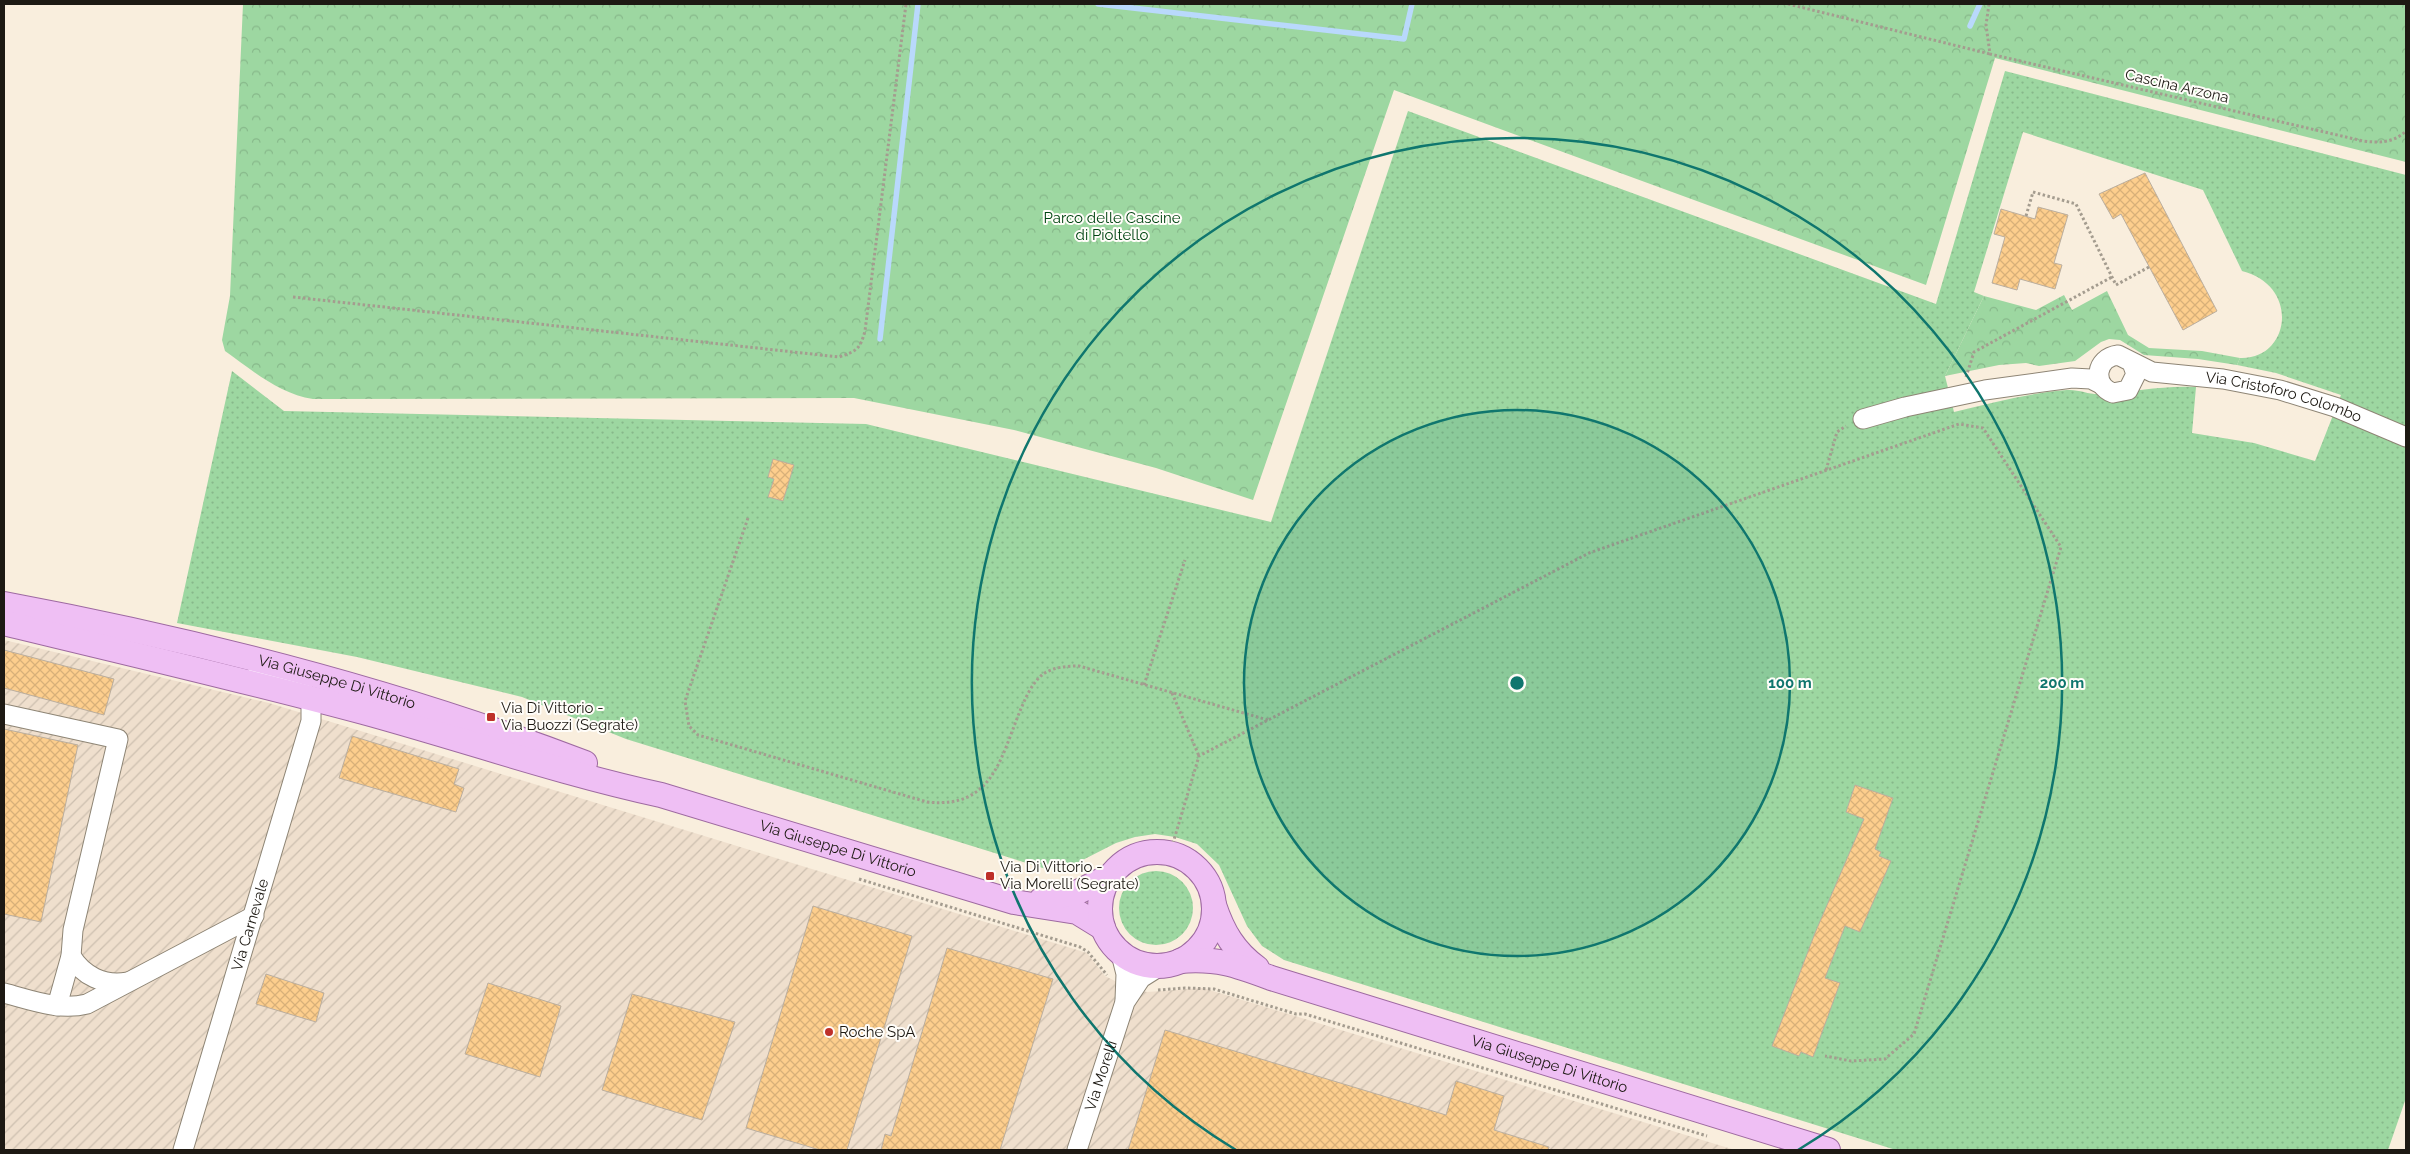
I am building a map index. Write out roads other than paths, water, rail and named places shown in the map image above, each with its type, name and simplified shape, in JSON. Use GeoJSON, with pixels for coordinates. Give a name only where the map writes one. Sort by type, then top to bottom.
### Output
{"type":"FeatureCollection","features":[{"type":"Feature","properties":{"kind":"main road","name":"Via Giuseppe Di Vittorio"},"geometry":{"type":"LineString","coordinates":[[4,604],[259,658],[371,690],[532,742],[661,795]]}},
{"type":"Feature","properties":{"kind":"main road","name":"Via Giuseppe Di Vittorio"},"geometry":{"type":"LineString","coordinates":[[4,623],[311,699],[604,782],[661,795],[1014,902],[1077,912],[1103,928]]}},
{"type":"Feature","properties":{"kind":"main road"},"geometry":{"type":"LineString","coordinates":[[1149,852],[1170,853],[1186,860],[1208,882],[1214,905],[1210,929],[1204,941],[1194,953],[1170,964],[1142,964],[1121,954],[1111,943],[1103,928],[1100,906],[1103,890],[1110,876],[1120,865],[1134,856],[1149,852]]}},
{"type":"Feature","properties":{"kind":"main road","name":"Via Giuseppe Di Vittorio"},"geometry":{"type":"LineString","coordinates":[[1014,902],[1057,898],[1078,892],[1110,876]]}},
{"type":"Feature","properties":{"kind":"main road","name":"Via Giuseppe Di Vittorio"},"geometry":{"type":"LineString","coordinates":[[1214,905],[1228,940],[1246,960],[1271,978]]}},
{"type":"Feature","properties":{"kind":"main road","name":"Via Giuseppe Di Vittorio"},"geometry":{"type":"LineString","coordinates":[[1170,964],[1218,960],[1828,1150]]}},
{"type":"Feature","properties":{"kind":"street","name":"Via Cristoforo Colombo"},"geometry":{"type":"LineString","coordinates":[[2072,378],[2118,355],[2132,363],[2159,373],[2223,379],[2280,390],[2335,407],[2406,437]]}},
{"type":"Feature","properties":{"kind":"street"},"geometry":{"type":"LineString","coordinates":[[2132,363],[2136,374],[2132,386]]}},
{"type":"Feature","properties":{"kind":"street"},"geometry":{"type":"LineString","coordinates":[[2101,364],[2098,375],[2101,384]]}},
{"type":"Feature","properties":{"kind":"street","name":"Via Cristoforo Colombo"},"geometry":{"type":"LineString","coordinates":[[1863,419],[1905,406],[1961,394],[2072,378],[2091,379],[2113,393],[2124,392],[2144,378],[2159,373]]}},
{"type":"Feature","properties":{"kind":"street"},"geometry":{"type":"LineString","coordinates":[[104,625],[122,637],[277,676],[299,686],[311,699]]}},
{"type":"Feature","properties":{"kind":"street","name":"Via Carnevale"},"geometry":{"type":"LineString","coordinates":[[183,1150],[309,733],[311,699]]}},
{"type":"Feature","properties":{"kind":"street"},"geometry":{"type":"LineString","coordinates":[[4,714],[118,739],[73,930],[71,956],[57,1006]]}},
{"type":"Feature","properties":{"kind":"street"},"geometry":{"type":"LineString","coordinates":[[4,994],[73,1008],[87,1004],[254,916]]}},
{"type":"Feature","properties":{"kind":"street","name":"Via Morelli"},"geometry":{"type":"LineString","coordinates":[[1078,1150],[1128,992],[1125,964],[1121,954]]}},
{"type":"Feature","properties":{"kind":"street"},"geometry":{"type":"LineString","coordinates":[[71,956],[77,966],[96,979],[117,984],[128,982]]}},
{"type":"Feature","properties":{"kind":"street"},"geometry":{"type":"LineString","coordinates":[[1128,992],[1149,972],[1170,964]]}},
{"type":"Feature","properties":{"kind":"waterway"},"geometry":{"type":"LineString","coordinates":[[880,339],[918,4]]}},
{"type":"Feature","properties":{"kind":"waterway"},"geometry":{"type":"LineString","coordinates":[[1098,4],[1404,39],[1412,4]]}},
{"type":"Feature","properties":{"kind":"waterway"},"geometry":{"type":"LineString","coordinates":[[1970,26],[1980,4]]}},
{"type":"Feature","properties":{"kind":"place","name":"Via Di Vittorio - Via Buozzi (Segrate)"},"geometry":{"type":"Point","coordinates":[491,717]}},
{"type":"Feature","properties":{"kind":"place","name":"Via Di Vittorio - Via Morelli (Segrate)"},"geometry":{"type":"Point","coordinates":[990,876]}},
{"type":"Feature","properties":{"kind":"place","name":"Roche SpA"},"geometry":{"type":"Point","coordinates":[829,1032]}},
{"type":"Feature","properties":{"kind":"park label","name":"Parco delle Cascine di Pioltello"},"geometry":{"type":"Point","coordinates":[1112,226]}}]}
